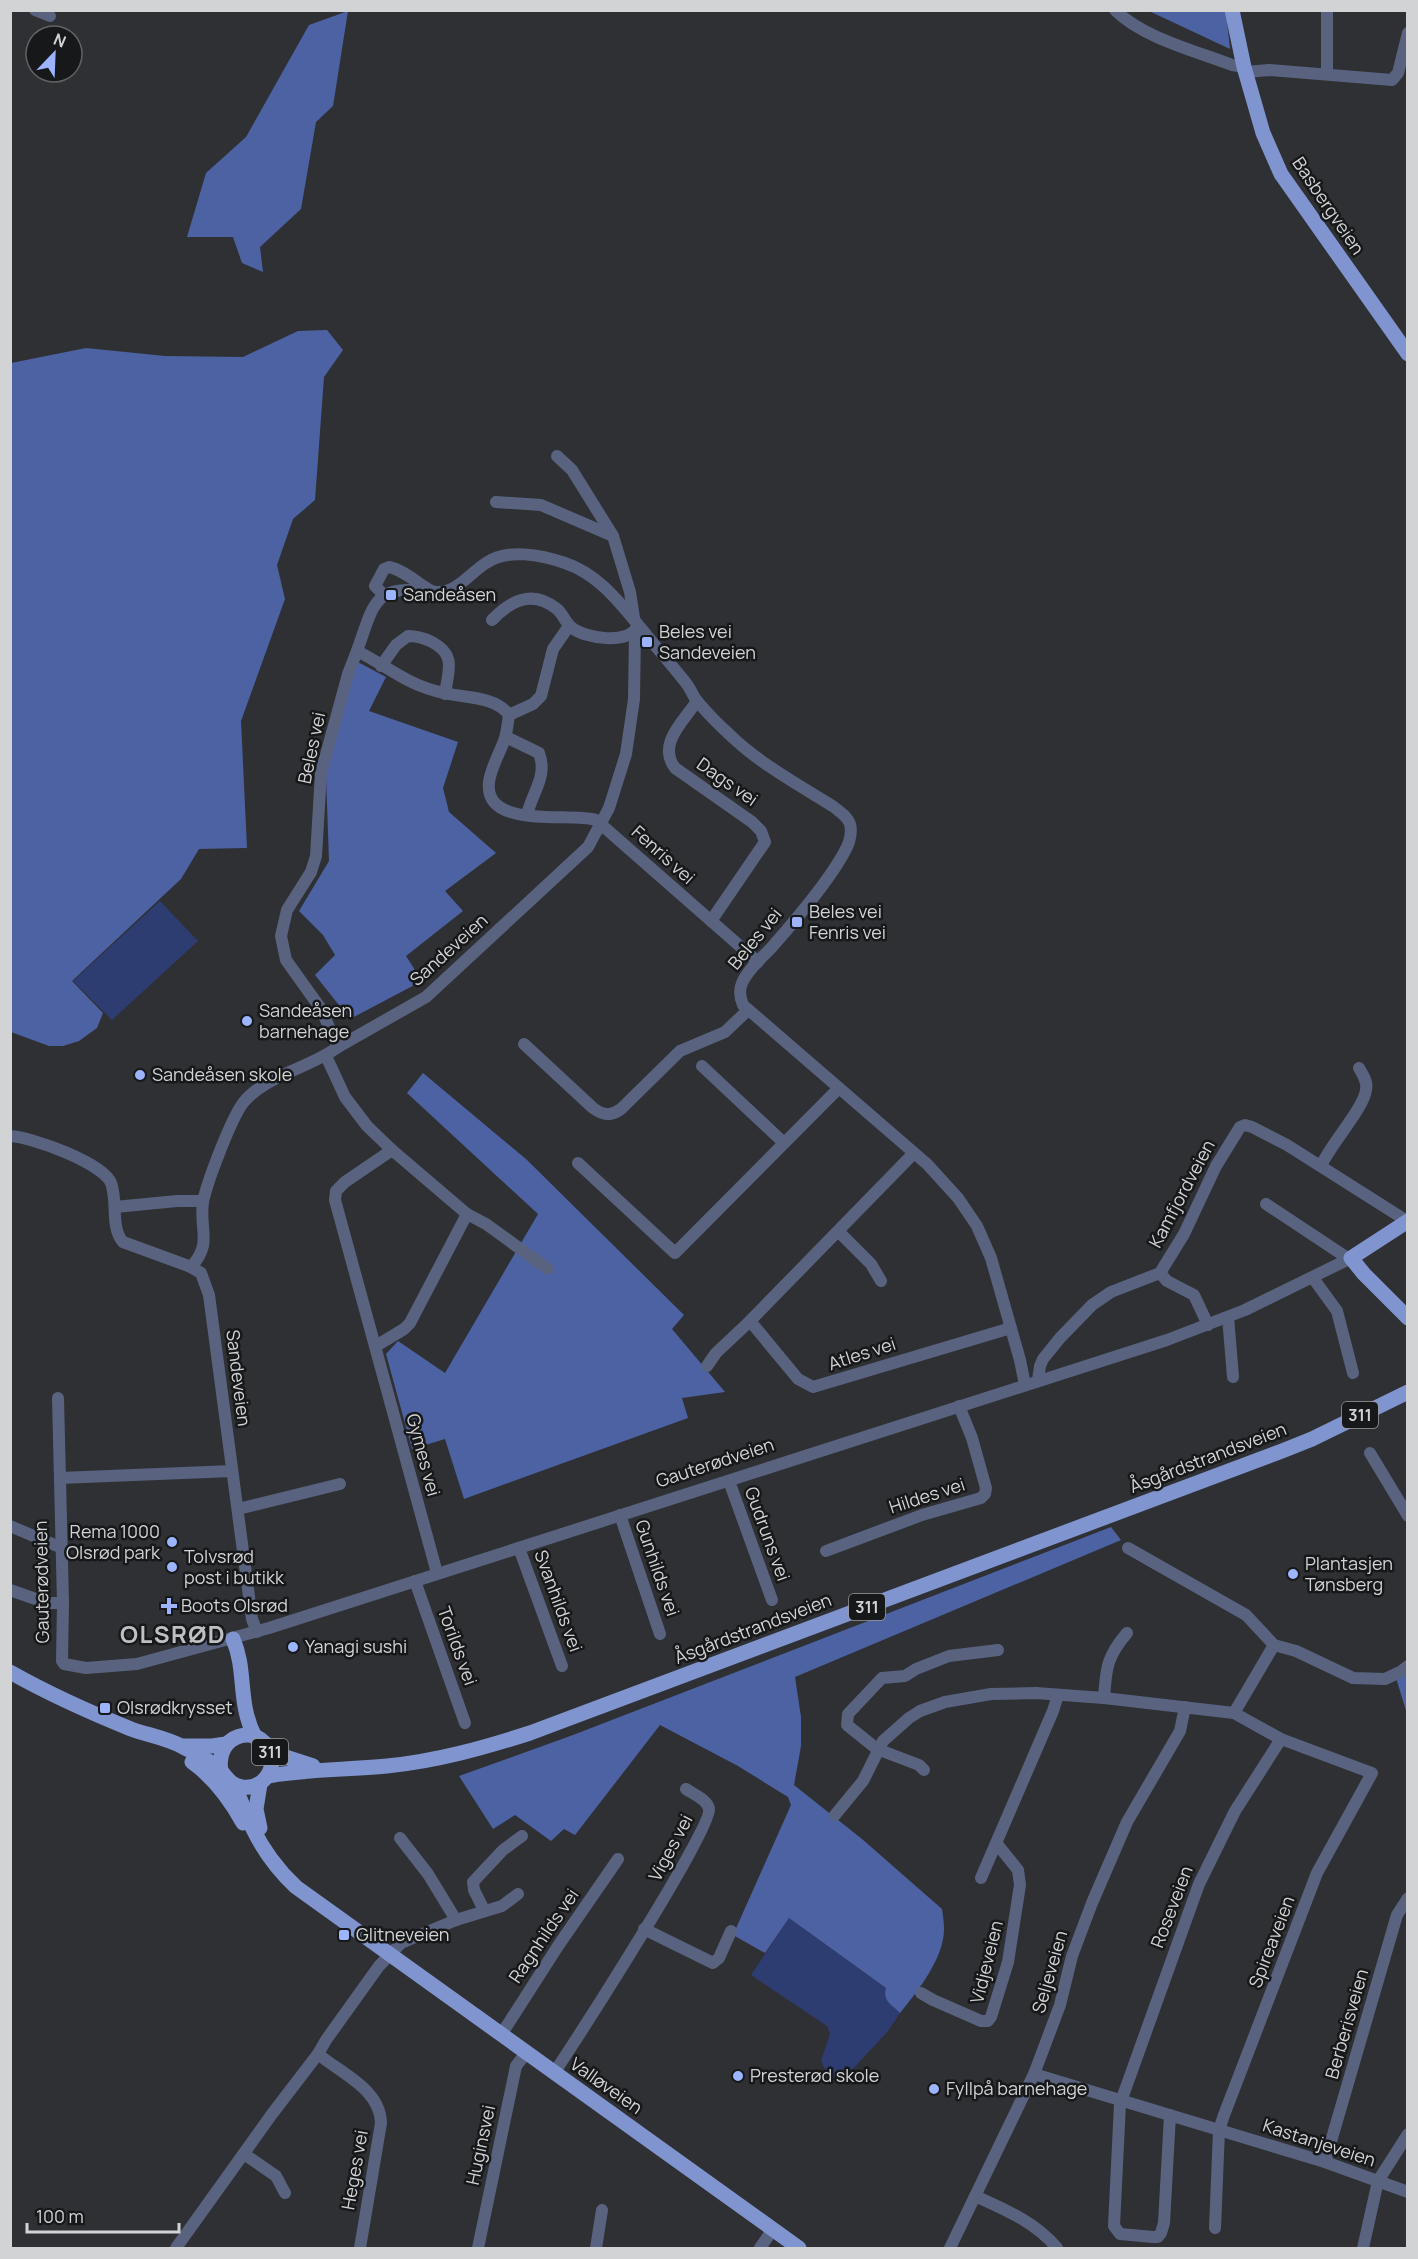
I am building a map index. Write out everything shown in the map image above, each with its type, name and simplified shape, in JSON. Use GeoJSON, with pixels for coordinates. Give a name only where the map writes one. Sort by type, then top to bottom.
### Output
{"type":"FeatureCollection","features":[{"type":"Feature","properties":{"kind":"main road","name":"Basbergveien"},"geometry":{"type":"LineString","coordinates":[[1232,10],[1245,70],[1263,132],[1281,174],[1407,354]]}},
{"type":"Feature","properties":{"kind":"main road","name":"Gauterødveien"},"geometry":{"type":"LineString","coordinates":[[1350,1258],[1407,1221]]}},
{"type":"Feature","properties":{"kind":"main road"},"geometry":{"type":"LineString","coordinates":[[1350,1258],[1407,1318]]}},
{"type":"Feature","properties":{"kind":"main road"},"geometry":{"type":"LineString","coordinates":[[1394,1305],[1407,1326]]}},
{"type":"Feature","properties":{"kind":"main road","name":"Åsgårdstrandsveien"},"geometry":{"type":"LineString","coordinates":[[264,1780],[333,1769],[430,1761],[483,1749],[531,1733],[1312,1439],[1407,1392]]}},
{"type":"Feature","properties":{"kind":"main road","name":"Åsgårdstrandsveien"},"geometry":{"type":"LineString","coordinates":[[1312,1439],[1344,1431],[1407,1403]]}},
{"type":"Feature","properties":{"kind":"main road"},"geometry":{"type":"LineString","coordinates":[[233,1638],[238,1653],[244,1711],[255,1737]]}},
{"type":"Feature","properties":{"kind":"main road"},"geometry":{"type":"LineString","coordinates":[[230,1741],[237,1712],[231,1651],[233,1638]]}},
{"type":"Feature","properties":{"kind":"main road","name":"311"},"geometry":{"type":"LineString","coordinates":[[10,1672],[85,1711],[180,1745],[221,1771],[233,1785],[247,1788],[264,1780],[272,1764],[270,1752],[263,1742],[255,1737],[243,1735],[212,1746],[180,1745]]}},
{"type":"Feature","properties":{"kind":"main road"},"geometry":{"type":"LineString","coordinates":[[158,1738],[169,1750],[182,1756],[204,1772],[218,1786],[238,1813],[247,1830],[265,1849]]}},
{"type":"Feature","properties":{"kind":"main road","name":"311"},"geometry":{"type":"LineString","coordinates":[[221,1771],[220,1756],[230,1741]]}},
{"type":"Feature","properties":{"kind":"main road","name":"Åsgårdstrandsveien"},"geometry":{"type":"LineString","coordinates":[[270,1752],[307,1766],[333,1769]]}},
{"type":"Feature","properties":{"kind":"main road","name":"Valløveien"},"geometry":{"type":"LineString","coordinates":[[264,1780],[256,1809],[265,1849]]}},
{"type":"Feature","properties":{"kind":"main road","name":"Valløveien"},"geometry":{"type":"LineString","coordinates":[[233,1785],[251,1826],[265,1849],[283,1875],[296,1887],[799,2248]]}},
{"type":"Feature","properties":{"kind":"street"},"geometry":{"type":"LineString","coordinates":[[35,10],[50,16]]}},
{"type":"Feature","properties":{"kind":"street"},"geometry":{"type":"LineString","coordinates":[[1115,10],[1127,21],[1155,35],[1245,70],[1392,80],[1398,73],[1407,33]]}},
{"type":"Feature","properties":{"kind":"street"},"geometry":{"type":"LineString","coordinates":[[1327,75],[1328,10]]}},
{"type":"Feature","properties":{"kind":"street","name":"Sandeveien"},"geometry":{"type":"LineString","coordinates":[[257,1632],[252,1619],[209,1295],[201,1273],[191,1267],[200,1258],[205,1240],[202,1215],[204,1201],[227,1137],[243,1104],[262,1086],[326,1056],[426,998],[576,860],[588,847],[602,824],[622,771],[630,737],[634,699],[636,625],[630,592],[613,536],[578,478],[557,456]]}},
{"type":"Feature","properties":{"kind":"street"},"geometry":{"type":"LineString","coordinates":[[496,502],[541,505],[613,536]]}},
{"type":"Feature","properties":{"kind":"street","name":"Beles vei"},"geometry":{"type":"LineString","coordinates":[[338,1047],[321,1009],[286,960],[281,936],[287,910],[311,872],[316,856],[321,773],[348,674],[360,653],[378,599],[399,589],[446,592],[455,588],[487,562],[500,556],[532,556],[564,562],[582,570],[611,593],[688,686],[697,701],[745,749],[834,807],[850,824],[849,840],[844,852],[824,882],[742,982],[740,990],[743,1005],[748,1010]]}},
{"type":"Feature","properties":{"kind":"street"},"geometry":{"type":"LineString","coordinates":[[384,595],[375,586],[384,569],[389,567],[408,574],[432,592]]}},
{"type":"Feature","properties":{"kind":"street"},"geometry":{"type":"LineString","coordinates":[[492,620],[511,602],[532,600],[558,609],[569,626],[593,636],[605,638],[630,636],[636,625]]}},
{"type":"Feature","properties":{"kind":"street"},"geometry":{"type":"LineString","coordinates":[[360,653],[411,683],[445,694],[493,703],[509,715],[533,705],[541,696],[553,650],[569,626]]}},
{"type":"Feature","properties":{"kind":"street"},"geometry":{"type":"LineString","coordinates":[[381,666],[396,645],[408,636],[424,639],[439,646],[448,656],[450,663],[445,694]]}},
{"type":"Feature","properties":{"kind":"street","name":"Dags vei"},"geometry":{"type":"LineString","coordinates":[[697,701],[669,744],[670,762],[675,768],[752,822],[761,831],[765,842],[711,921]]}},
{"type":"Feature","properties":{"kind":"street","name":"Fenris vei"},"geometry":{"type":"LineString","coordinates":[[509,715],[506,737],[489,780],[492,797],[502,810],[546,818],[584,817],[596,820],[758,962]]}},
{"type":"Feature","properties":{"kind":"street"},"geometry":{"type":"LineString","coordinates":[[506,737],[539,753],[543,763],[543,774],[527,815]]}},
{"type":"Feature","properties":{"kind":"street"},"geometry":{"type":"LineString","coordinates":[[524,1044],[593,1108],[600,1113],[613,1114],[621,1109],[680,1051],[725,1032],[748,1010],[942,1178],[977,1226],[991,1258],[1025,1385]]}},
{"type":"Feature","properties":{"kind":"street"},"geometry":{"type":"LineString","coordinates":[[326,1056],[350,1104],[367,1126],[392,1150],[467,1214],[501,1234],[548,1269]]}},
{"type":"Feature","properties":{"kind":"street"},"geometry":{"type":"LineString","coordinates":[[702,1066],[784,1143]]}},
{"type":"Feature","properties":{"kind":"street"},"geometry":{"type":"LineString","coordinates":[[1321,1166],[1326,1153],[1366,1091],[1366,1080],[1359,1068]]}},
{"type":"Feature","properties":{"kind":"street"},"geometry":{"type":"LineString","coordinates":[[578,1163],[675,1253],[839,1088]]}},
{"type":"Feature","properties":{"kind":"street","name":"Kamfjordveien"},"geometry":{"type":"LineString","coordinates":[[1038,1380],[1043,1359],[1092,1305],[1111,1292],[1160,1273],[1184,1234],[1216,1166],[1240,1127],[1245,1125],[1262,1132],[1321,1166],[1407,1221]]}},
{"type":"Feature","properties":{"kind":"street"},"geometry":{"type":"LineString","coordinates":[[10,1136],[45,1144],[104,1173],[111,1184],[118,1234],[123,1242],[134,1248],[191,1267]]}},
{"type":"Feature","properties":{"kind":"street","name":"Gymes vei"},"geometry":{"type":"LineString","coordinates":[[392,1150],[345,1182],[336,1191],[335,1200],[437,1573]]}},
{"type":"Feature","properties":{"kind":"street"},"geometry":{"type":"LineString","coordinates":[[707,1366],[716,1353],[750,1322],[914,1153]]}},
{"type":"Feature","properties":{"kind":"street"},"geometry":{"type":"LineString","coordinates":[[115,1207],[177,1201],[204,1201]]}},
{"type":"Feature","properties":{"kind":"street"},"geometry":{"type":"LineString","coordinates":[[1266,1204],[1350,1258]]}},
{"type":"Feature","properties":{"kind":"street"},"geometry":{"type":"LineString","coordinates":[[376,1346],[410,1323],[467,1214]]}},
{"type":"Feature","properties":{"kind":"street"},"geometry":{"type":"LineString","coordinates":[[838,1232],[871,1264],[881,1281]]}},
{"type":"Feature","properties":{"kind":"street","name":"Gauterødveien"},"geometry":{"type":"LineString","coordinates":[[58,1398],[63,1603],[62,1661],[74,1667],[101,1668],[137,1664],[257,1632],[1167,1340],[1228,1317],[1313,1278],[1350,1258]]}},
{"type":"Feature","properties":{"kind":"street"},"geometry":{"type":"LineString","coordinates":[[1160,1273],[1167,1281],[1194,1295],[1208,1325]]}},
{"type":"Feature","properties":{"kind":"street"},"geometry":{"type":"LineString","coordinates":[[1313,1278],[1337,1311],[1353,1373]]}},
{"type":"Feature","properties":{"kind":"street"},"geometry":{"type":"LineString","coordinates":[[1228,1317],[1233,1377]]}},
{"type":"Feature","properties":{"kind":"street","name":"Atles vei"},"geometry":{"type":"LineString","coordinates":[[750,1322],[798,1378],[813,1387],[1011,1328]]}},
{"type":"Feature","properties":{"kind":"street","name":"Hildes vei"},"geometry":{"type":"LineString","coordinates":[[826,1551],[922,1515],[981,1498],[985,1494],[986,1488],[972,1438],[959,1407]]}},
{"type":"Feature","properties":{"kind":"street"},"geometry":{"type":"LineString","coordinates":[[1370,1453],[1407,1516]]}},
{"type":"Feature","properties":{"kind":"street"},"geometry":{"type":"LineString","coordinates":[[60,1478],[232,1471]]}},
{"type":"Feature","properties":{"kind":"street","name":"Gudruns vei"},"geometry":{"type":"LineString","coordinates":[[729,1481],[772,1600]]}},
{"type":"Feature","properties":{"kind":"street"},"geometry":{"type":"LineString","coordinates":[[238,1509],[340,1484]]}},
{"type":"Feature","properties":{"kind":"street","name":"Gunhilds vei"},"geometry":{"type":"LineString","coordinates":[[620,1515],[660,1634]]}},
{"type":"Feature","properties":{"kind":"street"},"geometry":{"type":"LineString","coordinates":[[10,1527],[62,1548]]}},
{"type":"Feature","properties":{"kind":"street","name":"Svanhilds vei"},"geometry":{"type":"LineString","coordinates":[[519,1548],[562,1666]]}},
{"type":"Feature","properties":{"kind":"street"},"geometry":{"type":"LineString","coordinates":[[1128,1548],[1246,1615],[1274,1645],[1296,1651],[1353,1678],[1385,1679],[1407,1666]]}},
{"type":"Feature","properties":{"kind":"street","name":"Torilds vei"},"geometry":{"type":"LineString","coordinates":[[415,1581],[465,1723]]}},
{"type":"Feature","properties":{"kind":"street"},"geometry":{"type":"LineString","coordinates":[[10,1590],[47,1603],[63,1603]]}},
{"type":"Feature","properties":{"kind":"street"},"geometry":{"type":"LineString","coordinates":[[1104,1698],[1108,1662],[1127,1633]]}},
{"type":"Feature","properties":{"kind":"street"},"geometry":{"type":"LineString","coordinates":[[1234,1713],[1274,1645]]}},
{"type":"Feature","properties":{"kind":"street"},"geometry":{"type":"LineString","coordinates":[[924,1770],[877,1749],[847,1725],[847,1718],[861,1698],[882,1678],[905,1676],[948,1656],[999,1650]]}},
{"type":"Feature","properties":{"kind":"street"},"geometry":{"type":"LineString","coordinates":[[835,1815],[863,1780],[877,1749],[909,1718],[945,1702],[991,1694],[1104,1698],[1234,1713],[1281,1739]]}},
{"type":"Feature","properties":{"kind":"street"},"geometry":{"type":"LineString","coordinates":[[981,1878],[1058,1695]]}},
{"type":"Feature","properties":{"kind":"street","name":"Seljeveien"},"geometry":{"type":"LineString","coordinates":[[950,2248],[1034,2074],[1051,2032],[1072,1956],[1092,1903],[1127,1822],[1180,1731],[1185,1707]]}},
{"type":"Feature","properties":{"kind":"street","name":"Spireaveien"},"geometry":{"type":"LineString","coordinates":[[1219,2130],[1317,1873],[1372,1773],[1281,1739]]}},
{"type":"Feature","properties":{"kind":"street","name":"Roseveien"},"geometry":{"type":"LineString","coordinates":[[1122,2100],[1199,1884],[1235,1811],[1281,1739]]}},
{"type":"Feature","properties":{"kind":"street","name":"Viges vei"},"geometry":{"type":"LineString","coordinates":[[554,2073],[680,1873],[709,1814],[710,1808],[705,1802],[686,1789]]}},
{"type":"Feature","properties":{"kind":"street"},"geometry":{"type":"LineString","coordinates":[[484,1910],[474,1890],[473,1882],[503,1851],[522,1836]]}},
{"type":"Feature","properties":{"kind":"street"},"geometry":{"type":"LineString","coordinates":[[400,1839],[428,1874],[456,1920]]}},
{"type":"Feature","properties":{"kind":"street","name":"Vidjeveien"},"geometry":{"type":"LineString","coordinates":[[921,1993],[981,2021],[988,2021],[991,2017],[1008,1962],[1020,1885],[1017,1870],[997,1844]]}},
{"type":"Feature","properties":{"kind":"street","name":"Ragnhilds vei"},"geometry":{"type":"LineString","coordinates":[[501,2035],[558,1946],[618,1859]]}},
{"type":"Feature","properties":{"kind":"street"},"geometry":{"type":"LineString","coordinates":[[176,2248],[318,2054],[368,1981],[401,1943],[456,1920],[502,1906],[518,1894]]}},
{"type":"Feature","properties":{"kind":"street","name":"Berberisveien"},"geometry":{"type":"LineString","coordinates":[[1325,2162],[1397,1915],[1407,1898]]}},
{"type":"Feature","properties":{"kind":"street"},"geometry":{"type":"LineString","coordinates":[[644,1929],[713,1963],[718,1958],[731,1931]]}},
{"type":"Feature","properties":{"kind":"street","name":"Huginsvei"},"geometry":{"type":"LineString","coordinates":[[478,2248],[516,2066],[526,2052]]}},
{"type":"Feature","properties":{"kind":"street","name":"Heges vei"},"geometry":{"type":"LineString","coordinates":[[318,2054],[371,2095],[381,2112],[360,2248]]}},
{"type":"Feature","properties":{"kind":"street","name":"Kastanjeveien"},"geometry":{"type":"LineString","coordinates":[[1034,2074],[1325,2162],[1407,2192]]}},
{"type":"Feature","properties":{"kind":"street"},"geometry":{"type":"LineString","coordinates":[[1122,2100],[1119,2115],[1114,2226],[1120,2234],[1153,2237],[1161,2233],[1164,2223],[1170,2115]]}},
{"type":"Feature","properties":{"kind":"street"},"geometry":{"type":"LineString","coordinates":[[1215,2228],[1219,2130]]}},
{"type":"Feature","properties":{"kind":"street"},"geometry":{"type":"LineString","coordinates":[[1363,2248],[1378,2181],[1407,2134]]}},
{"type":"Feature","properties":{"kind":"street"},"geometry":{"type":"LineString","coordinates":[[244,2154],[276,2176],[285,2193]]}},
{"type":"Feature","properties":{"kind":"street"},"geometry":{"type":"LineString","coordinates":[[975,2196],[1030,2223],[1057,2248]]}},
{"type":"Feature","properties":{"kind":"street"},"geometry":{"type":"LineString","coordinates":[[596,2248],[602,2210]]}},
{"type":"Feature","properties":{"kind":"street"},"geometry":{"type":"LineString","coordinates":[[760,2248],[772,2229]]}},
{"type":"Feature","properties":{"kind":"shaded area"},"geometry":{"type":"Polygon","coordinates":[[[348,11],[333,106],[316,122],[301,209],[260,247],[263,272],[242,263],[233,237],[187,237],[206,173],[246,137],[309,25],[348,11]]]}},
{"type":"Feature","properties":{"kind":"shaded area"},"geometry":{"type":"Polygon","coordinates":[[[1149,11],[1226,11],[1230,49],[1149,11]]]}},
{"type":"Feature","properties":{"kind":"shaded area"},"geometry":{"type":"Polygon","coordinates":[[[327,330],[343,350],[324,377],[315,500],[293,519],[277,565],[285,599],[241,721],[247,848],[199,849],[181,879],[72,981],[103,1013],[97,1028],[79,1041],[63,1046],[49,1046],[11,1032],[11,363],[86,348],[165,356],[243,357],[298,331],[327,330]]]}},
{"type":"Feature","properties":{"kind":"shaded area"},"geometry":{"type":"Polygon","coordinates":[[[356,661],[386,677],[369,711],[458,742],[443,788],[449,812],[496,853],[445,891],[463,911],[406,956],[422,981],[350,1019],[315,975],[335,955],[323,935],[299,911],[329,861],[326,776],[356,661]]]}},
{"type":"Feature","properties":{"kind":"shaded area"},"geometry":{"type":"Polygon","coordinates":[[[160,901],[198,941],[112,1020],[73,981],[160,901]]]}},
{"type":"Feature","properties":{"kind":"shaded area"},"geometry":{"type":"Polygon","coordinates":[[[423,1073],[526,1159],[684,1315],[672,1329],[725,1392],[682,1398],[688,1418],[464,1499],[445,1439],[412,1449],[386,1354],[398,1341],[445,1373],[538,1214],[407,1093],[423,1073]]]}},
{"type":"Feature","properties":{"kind":"shaded area"},"geometry":{"type":"Polygon","coordinates":[[[1111,1527],[1121,1540],[795,1677],[801,1717],[801,1746],[794,1785],[862,1839],[942,1909],[944,1929],[940,1951],[922,1984],[900,2013],[887,2000],[886,1988],[789,1918],[765,1953],[733,1935],[791,1805],[788,1797],[738,1766],[660,1725],[575,1835],[564,1829],[551,1841],[515,1815],[493,1829],[459,1776],[573,1735],[1111,1527]]]}},
{"type":"Feature","properties":{"kind":"shaded area"},"geometry":{"type":"Polygon","coordinates":[[[1407,1668],[1407,1714],[1396,1678],[1407,1668]]]}},
{"type":"Feature","properties":{"kind":"shaded area"},"geometry":{"type":"Polygon","coordinates":[[[789,1918],[886,1988],[887,2000],[900,2013],[888,2031],[839,2084],[826,2071],[821,2061],[830,2034],[827,2026],[751,1975],[789,1918]]]}},
{"type":"Feature","properties":{"kind":"place","name":"Sandeåsen"},"geometry":{"type":"Point","coordinates":[391,595]}},
{"type":"Feature","properties":{"kind":"place","name":"Beles vei Sandeveien"},"geometry":{"type":"Point","coordinates":[647,642]}},
{"type":"Feature","properties":{"kind":"place","name":"Beles vei Fenris vei"},"geometry":{"type":"Point","coordinates":[797,922]}},
{"type":"Feature","properties":{"kind":"place","name":"Sandeåsen barnehage"},"geometry":{"type":"Point","coordinates":[247,1021]}},
{"type":"Feature","properties":{"kind":"place","name":"Sandeåsen skole"},"geometry":{"type":"Point","coordinates":[140,1075]}},
{"type":"Feature","properties":{"kind":"place","name":"Rema 1000 Olsrød park"},"geometry":{"type":"Point","coordinates":[172,1542]}},
{"type":"Feature","properties":{"kind":"place","name":"Tolvsrød post i butikk"},"geometry":{"type":"Point","coordinates":[172,1567]}},
{"type":"Feature","properties":{"kind":"place","name":"Plantasjen Tønsberg"},"geometry":{"type":"Point","coordinates":[1293,1574]}},
{"type":"Feature","properties":{"kind":"place","name":"Boots Olsrød"},"geometry":{"type":"Point","coordinates":[169,1606]}},
{"type":"Feature","properties":{"kind":"place","name":"Yanagi sushi"},"geometry":{"type":"Point","coordinates":[293,1647]}},
{"type":"Feature","properties":{"kind":"place","name":"Olsrødkrysset"},"geometry":{"type":"Point","coordinates":[105,1708]}},
{"type":"Feature","properties":{"kind":"place","name":"Glitneveien"},"geometry":{"type":"Point","coordinates":[344,1935]}},
{"type":"Feature","properties":{"kind":"place","name":"Presterød skole"},"geometry":{"type":"Point","coordinates":[738,2076]}},
{"type":"Feature","properties":{"kind":"place","name":"Fyllpå barnehage"},"geometry":{"type":"Point","coordinates":[934,2089]}},
{"type":"Feature","properties":{"kind":"district","name":"OLSRØD"},"geometry":{"type":"Point","coordinates":[173,1635]}}]}
